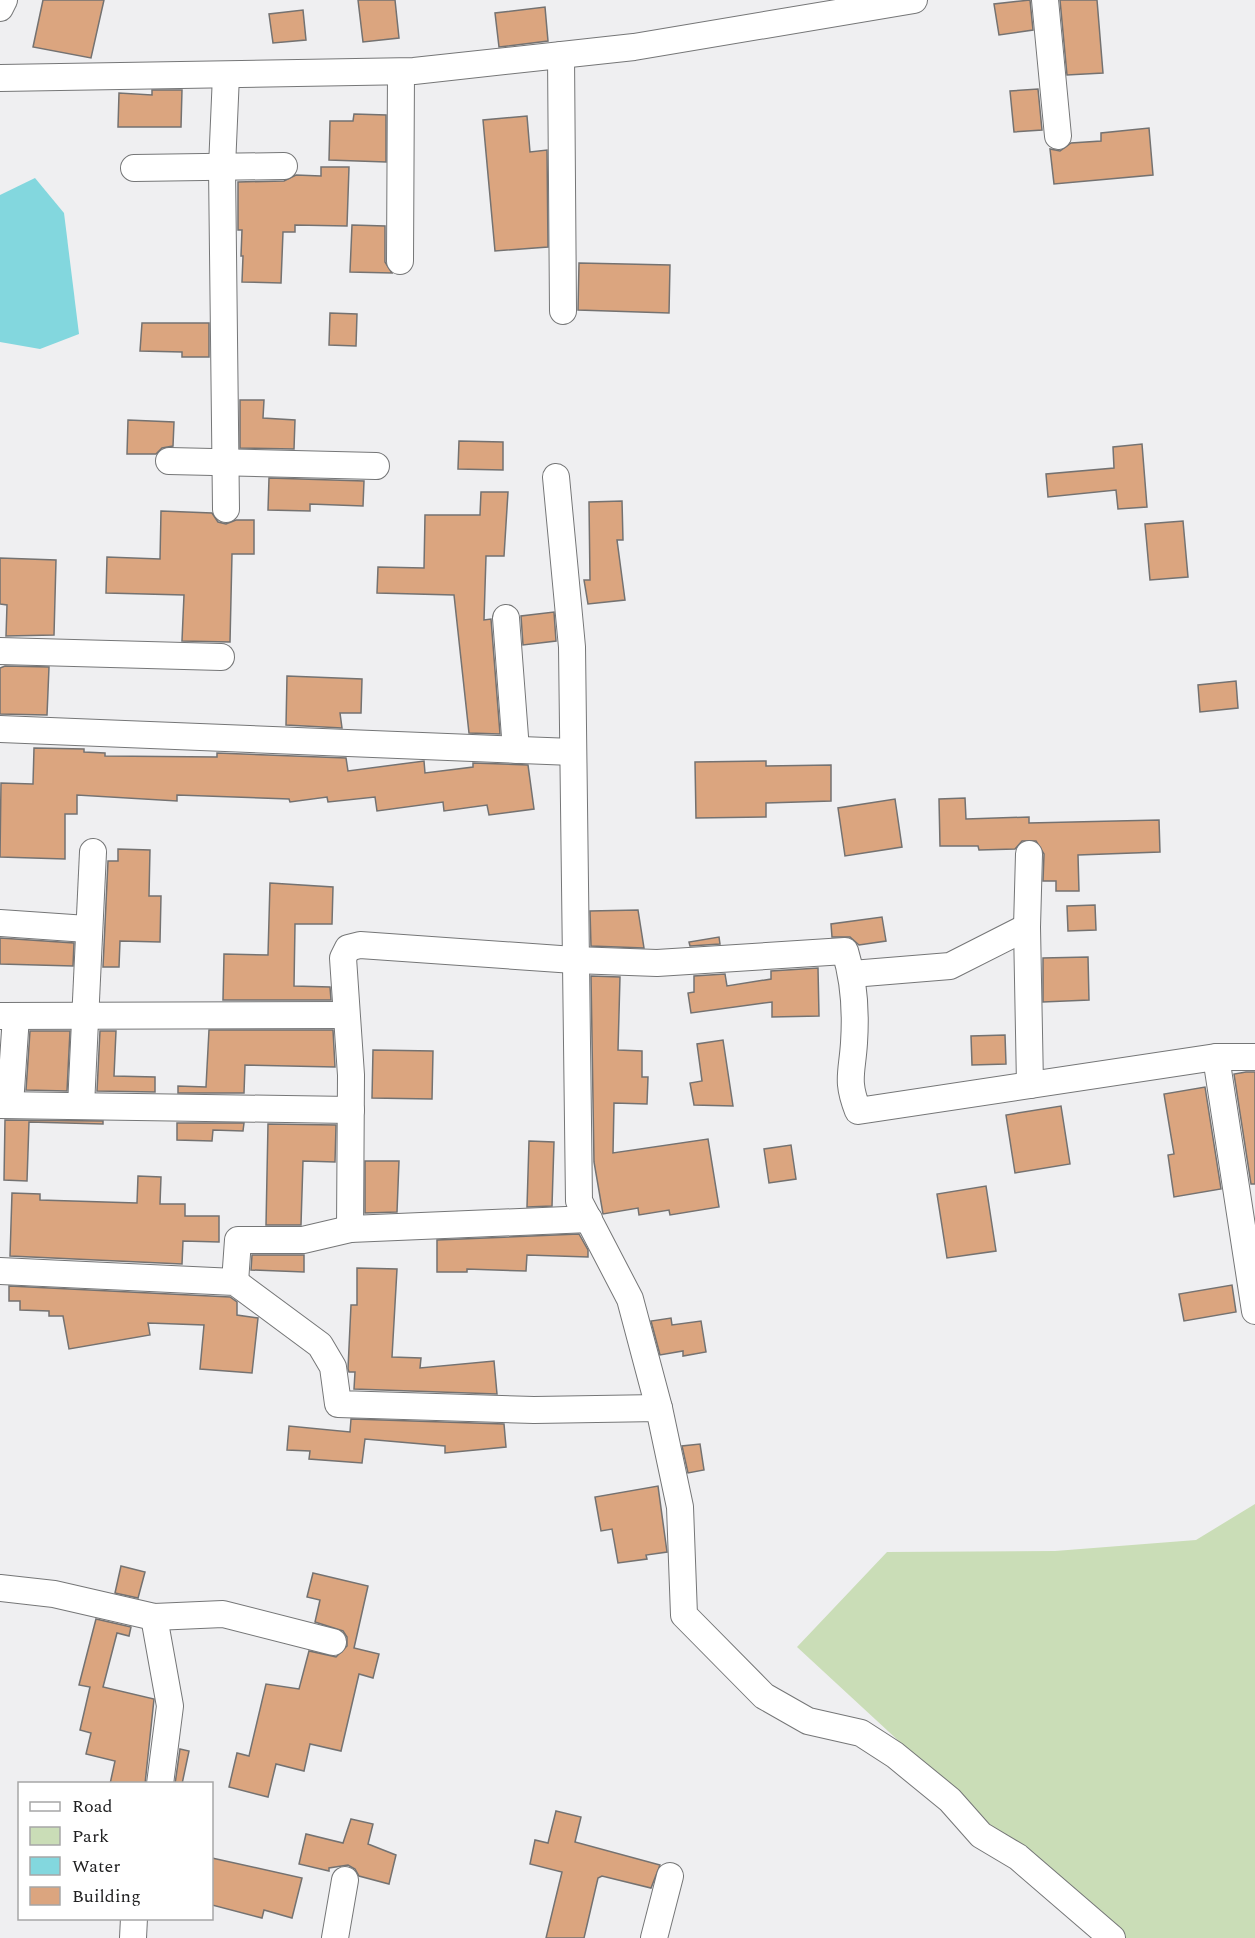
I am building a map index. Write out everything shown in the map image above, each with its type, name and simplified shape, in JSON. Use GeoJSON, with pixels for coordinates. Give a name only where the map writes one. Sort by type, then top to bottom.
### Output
{"type":"FeatureCollection","features":[{"type":"Feature","properties":{"kind":"street"},"geometry":{"type":"LineString","coordinates":[[0,8],[4,0]]}},
{"type":"Feature","properties":{"kind":"street"},"geometry":{"type":"LineString","coordinates":[[0,78],[401,72],[561,55],[718,34],[914,0]]}},
{"type":"Feature","properties":{"kind":"street"},"geometry":{"type":"LineString","coordinates":[[1045,0],[1058,136]]}},
{"type":"Feature","properties":{"kind":"street"},"geometry":{"type":"LineString","coordinates":[[561,55],[563,311]]}},
{"type":"Feature","properties":{"kind":"street"},"geometry":{"type":"LineString","coordinates":[[400,261],[401,72]]}},
{"type":"Feature","properties":{"kind":"street"},"geometry":{"type":"LineString","coordinates":[[226,75],[222,167],[226,509]]}},
{"type":"Feature","properties":{"kind":"street"},"geometry":{"type":"LineString","coordinates":[[134,168],[284,166]]}},
{"type":"Feature","properties":{"kind":"street"},"geometry":{"type":"LineString","coordinates":[[170,461],[376,466]]}},
{"type":"Feature","properties":{"kind":"street"},"geometry":{"type":"LineString","coordinates":[[556,477],[572,647],[574,960],[579,1201],[630,1299],[659,1408],[680,1507],[684,1615],[764,1696],[808,1721],[861,1733],[895,1755],[950,1800],[981,1835],[1018,1857],[1112,1938]]}},
{"type":"Feature","properties":{"kind":"street"},"geometry":{"type":"LineString","coordinates":[[506,618],[516,750]]}},
{"type":"Feature","properties":{"kind":"street"},"geometry":{"type":"LineString","coordinates":[[0,651],[221,657]]}},
{"type":"Feature","properties":{"kind":"street"},"geometry":{"type":"LineString","coordinates":[[0,729],[573,752]]}},
{"type":"Feature","properties":{"kind":"street"},"geometry":{"type":"LineString","coordinates":[[81,1106],[87,929],[93,852]]}},
{"type":"Feature","properties":{"kind":"street"},"geometry":{"type":"LineString","coordinates":[[1029,854],[1027,927],[1030,1085]]}},
{"type":"Feature","properties":{"kind":"street"},"geometry":{"type":"LineString","coordinates":[[0,923],[87,929]]}},
{"type":"Feature","properties":{"kind":"street"},"geometry":{"type":"LineString","coordinates":[[852,974],[950,966],[1027,927]]}},
{"type":"Feature","properties":{"kind":"street"},"geometry":{"type":"LineString","coordinates":[[350,1229],[351,1110],[343,957],[348,948],[360,945],[574,960],[657,963],[845,951],[852,974],[854,1042],[849,1088],[858,1111],[1216,1058],[1255,1057]]}},
{"type":"Feature","properties":{"kind":"street"},"geometry":{"type":"LineString","coordinates":[[346,1015],[8,1016],[5,1105],[351,1110]]}},
{"type":"Feature","properties":{"kind":"street"},"geometry":{"type":"LineString","coordinates":[[1216,1058],[1255,1311]]}},
{"type":"Feature","properties":{"kind":"street"},"geometry":{"type":"LineString","coordinates":[[235,1282],[238,1240],[303,1240],[350,1229],[589,1219]]}},
{"type":"Feature","properties":{"kind":"street"},"geometry":{"type":"LineString","coordinates":[[0,1271],[235,1282],[320,1345],[333,1366],[338,1404],[534,1410],[659,1408]]}},
{"type":"Feature","properties":{"kind":"street"},"geometry":{"type":"LineString","coordinates":[[0,1588],[54,1594],[154,1617],[223,1614],[333,1642]]}},
{"type":"Feature","properties":{"kind":"street"},"geometry":{"type":"LineString","coordinates":[[154,1617],[170,1706],[160,1782]]}},
{"type":"Feature","properties":{"kind":"street"},"geometry":{"type":"LineString","coordinates":[[654,1938],[670,1876]]}},
{"type":"Feature","properties":{"kind":"street"},"geometry":{"type":"LineString","coordinates":[[335,1938],[345,1880]]}},
{"type":"Feature","properties":{"kind":"street"},"geometry":{"type":"LineString","coordinates":[[133,1938],[135,1920]]}},
{"type":"Feature","properties":{"kind":"green space"},"geometry":{"type":"Polygon","coordinates":[[[1255,1504],[1255,1938],[1112,1938],[797,1647],[887,1552],[1055,1551],[1196,1540],[1255,1504]]]}},
{"type":"Feature","properties":{"kind":"water"},"geometry":{"type":"Polygon","coordinates":[[[35,178],[64,213],[79,334],[40,349],[0,342],[0,195],[35,178]]]}},
{"type":"Feature","properties":{"kind":"building"},"geometry":{"type":"Polygon","coordinates":[[[43,0],[104,0],[91,58],[33,47],[43,0]]]}},
{"type":"Feature","properties":{"kind":"building"},"geometry":{"type":"Polygon","coordinates":[[[358,0],[395,0],[399,38],[363,42],[358,0]]]}},
{"type":"Feature","properties":{"kind":"building"},"geometry":{"type":"Polygon","coordinates":[[[1030,0],[1033,30],[999,35],[994,4],[1030,0]]]}},
{"type":"Feature","properties":{"kind":"building"},"geometry":{"type":"Polygon","coordinates":[[[1060,0],[1097,0],[1103,73],[1067,75],[1060,0]]]}},
{"type":"Feature","properties":{"kind":"building"},"geometry":{"type":"Polygon","coordinates":[[[545,7],[548,41],[499,47],[495,13],[545,7]]]}},
{"type":"Feature","properties":{"kind":"building"},"geometry":{"type":"Polygon","coordinates":[[[303,10],[306,40],[273,43],[269,14],[303,10]]]}},
{"type":"Feature","properties":{"kind":"building"},"geometry":{"type":"Polygon","coordinates":[[[1038,89],[1042,130],[1014,132],[1010,91],[1038,89]]]}},
{"type":"Feature","properties":{"kind":"building"},"geometry":{"type":"Polygon","coordinates":[[[152,90],[182,90],[181,127],[118,127],[119,93],[152,95],[152,90]]]}},
{"type":"Feature","properties":{"kind":"building"},"geometry":{"type":"Polygon","coordinates":[[[354,114],[386,115],[386,162],[329,160],[330,121],[353,121],[354,114]]]}},
{"type":"Feature","properties":{"kind":"building"},"geometry":{"type":"Polygon","coordinates":[[[527,116],[530,152],[547,150],[548,247],[495,251],[483,120],[527,116]]]}},
{"type":"Feature","properties":{"kind":"building"},"geometry":{"type":"Polygon","coordinates":[[[1149,128],[1153,175],[1054,184],[1050,149],[1060,151],[1071,143],[1101,141],[1101,133],[1149,128]]]}},
{"type":"Feature","properties":{"kind":"building"},"geometry":{"type":"Polygon","coordinates":[[[321,167],[349,167],[347,226],[295,225],[295,232],[283,232],[281,283],[242,282],[242,230],[238,230],[238,182],[284,181],[296,175],[321,176],[321,167]]]}},
{"type":"Feature","properties":{"kind":"building"},"geometry":{"type":"Polygon","coordinates":[[[352,225],[385,226],[385,262],[392,273],[350,272],[352,225]]]}},
{"type":"Feature","properties":{"kind":"building"},"geometry":{"type":"Polygon","coordinates":[[[579,263],[670,265],[669,313],[578,310],[579,263]]]}},
{"type":"Feature","properties":{"kind":"building"},"geometry":{"type":"Polygon","coordinates":[[[330,313],[357,314],[356,346],[329,345],[330,313]]]}},
{"type":"Feature","properties":{"kind":"building"},"geometry":{"type":"Polygon","coordinates":[[[142,323],[209,323],[209,357],[182,357],[182,352],[140,351],[142,323]]]}},
{"type":"Feature","properties":{"kind":"building"},"geometry":{"type":"Polygon","coordinates":[[[240,400],[264,400],[263,418],[295,420],[294,449],[240,448],[240,400]]]}},
{"type":"Feature","properties":{"kind":"building"},"geometry":{"type":"Polygon","coordinates":[[[128,420],[174,422],[173,446],[162,448],[156,454],[127,454],[128,420]]]}},
{"type":"Feature","properties":{"kind":"building"},"geometry":{"type":"Polygon","coordinates":[[[459,441],[503,442],[503,470],[458,469],[459,441]]]}},
{"type":"Feature","properties":{"kind":"building"},"geometry":{"type":"Polygon","coordinates":[[[1142,444],[1147,507],[1118,509],[1116,490],[1048,497],[1046,474],[1114,468],[1113,447],[1142,444]]]}},
{"type":"Feature","properties":{"kind":"building"},"geometry":{"type":"Polygon","coordinates":[[[269,478],[364,481],[363,506],[310,504],[310,511],[268,510],[269,478]]]}},
{"type":"Feature","properties":{"kind":"building"},"geometry":{"type":"Polygon","coordinates":[[[481,492],[508,492],[504,556],[486,556],[484,620],[491,619],[500,734],[469,733],[454,595],[377,593],[378,567],[424,568],[425,515],[480,515],[481,492]]]}},
{"type":"Feature","properties":{"kind":"building"},"geometry":{"type":"Polygon","coordinates":[[[622,501],[623,540],[617,540],[625,600],[588,604],[584,580],[590,580],[589,502],[622,501]]]}},
{"type":"Feature","properties":{"kind":"building"},"geometry":{"type":"Polygon","coordinates":[[[161,511],[212,513],[218,522],[226,524],[236,520],[254,520],[254,554],[232,554],[230,642],[182,641],[184,595],[106,593],[107,557],[160,559],[161,511]]]}},
{"type":"Feature","properties":{"kind":"building"},"geometry":{"type":"Polygon","coordinates":[[[1183,521],[1188,577],[1150,580],[1145,524],[1183,521]]]}},
{"type":"Feature","properties":{"kind":"building"},"geometry":{"type":"Polygon","coordinates":[[[0,558],[56,560],[54,635],[6,636],[7,605],[0,604],[0,558]]]}},
{"type":"Feature","properties":{"kind":"building"},"geometry":{"type":"Polygon","coordinates":[[[554,612],[556,641],[523,645],[521,616],[554,612]]]}},
{"type":"Feature","properties":{"kind":"building"},"geometry":{"type":"Polygon","coordinates":[[[5,666],[49,667],[47,715],[0,714],[0,668],[5,666]]]}},
{"type":"Feature","properties":{"kind":"building"},"geometry":{"type":"Polygon","coordinates":[[[287,676],[362,679],[361,713],[340,713],[342,728],[286,725],[287,676]]]}},
{"type":"Feature","properties":{"kind":"building"},"geometry":{"type":"Polygon","coordinates":[[[1236,681],[1238,708],[1200,712],[1198,685],[1236,681]]]}},
{"type":"Feature","properties":{"kind":"building"},"geometry":{"type":"Polygon","coordinates":[[[34,748],[84,749],[84,752],[105,753],[105,756],[217,757],[217,753],[346,758],[348,771],[424,761],[425,773],[473,767],[473,763],[528,765],[534,809],[489,815],[487,805],[444,811],[443,802],[377,811],[375,797],[328,802],[327,797],[290,802],[289,799],[177,795],[177,801],[77,795],[77,814],[65,814],[65,859],[0,857],[1,783],[33,784],[34,748]]]}},
{"type":"Feature","properties":{"kind":"building"},"geometry":{"type":"Polygon","coordinates":[[[766,761],[766,766],[831,765],[831,801],[766,803],[766,817],[696,818],[695,762],[766,761]]]}},
{"type":"Feature","properties":{"kind":"building"},"geometry":{"type":"Polygon","coordinates":[[[965,798],[966,819],[1029,817],[1029,823],[1159,820],[1160,852],[1078,855],[1079,891],[1056,891],[1056,881],[1043,881],[1044,854],[1036,841],[1022,841],[1015,849],[979,850],[978,846],[940,846],[939,799],[965,798]]]}},
{"type":"Feature","properties":{"kind":"building"},"geometry":{"type":"Polygon","coordinates":[[[895,799],[902,847],[845,856],[838,808],[895,799]]]}},
{"type":"Feature","properties":{"kind":"building"},"geometry":{"type":"Polygon","coordinates":[[[118,849],[150,850],[149,896],[161,896],[160,942],[120,941],[119,967],[103,967],[108,861],[118,861],[118,849]]]}},
{"type":"Feature","properties":{"kind":"building"},"geometry":{"type":"Polygon","coordinates":[[[270,883],[333,887],[332,924],[295,924],[294,986],[330,987],[331,1000],[223,1000],[224,954],[268,955],[270,883]]]}},
{"type":"Feature","properties":{"kind":"building"},"geometry":{"type":"Polygon","coordinates":[[[1095,905],[1096,930],[1068,931],[1067,906],[1095,905]]]}},
{"type":"Feature","properties":{"kind":"building"},"geometry":{"type":"Polygon","coordinates":[[[638,910],[644,948],[591,946],[590,911],[638,910]]]}},
{"type":"Feature","properties":{"kind":"building"},"geometry":{"type":"Polygon","coordinates":[[[882,917],[886,941],[859,945],[850,937],[832,937],[831,924],[882,917]]]}},
{"type":"Feature","properties":{"kind":"building"},"geometry":{"type":"Polygon","coordinates":[[[719,937],[720,944],[690,946],[689,942],[719,937]]]}},
{"type":"Feature","properties":{"kind":"building"},"geometry":{"type":"Polygon","coordinates":[[[0,938],[74,943],[73,966],[0,964],[0,938]]]}},
{"type":"Feature","properties":{"kind":"building"},"geometry":{"type":"Polygon","coordinates":[[[1088,957],[1089,1000],[1043,1002],[1043,958],[1088,957]]]}},
{"type":"Feature","properties":{"kind":"building"},"geometry":{"type":"Polygon","coordinates":[[[818,968],[819,1016],[772,1017],[772,1002],[691,1013],[688,993],[694,992],[694,976],[725,974],[727,986],[771,979],[771,971],[818,968]]]}},
{"type":"Feature","properties":{"kind":"building"},"geometry":{"type":"Polygon","coordinates":[[[591,976],[620,977],[618,1050],[642,1051],[642,1077],[648,1077],[647,1104],[614,1103],[613,1153],[708,1139],[719,1207],[670,1215],[669,1210],[639,1215],[638,1208],[603,1214],[594,1162],[591,976]]]}},
{"type":"Feature","properties":{"kind":"building"},"geometry":{"type":"Polygon","coordinates":[[[209,1030],[333,1030],[335,1067],[245,1065],[244,1093],[178,1093],[178,1086],[206,1087],[209,1030]]]}},
{"type":"Feature","properties":{"kind":"building"},"geometry":{"type":"Polygon","coordinates":[[[30,1031],[70,1031],[67,1091],[26,1090],[30,1031]]]}},
{"type":"Feature","properties":{"kind":"building"},"geometry":{"type":"Polygon","coordinates":[[[100,1031],[116,1031],[114,1076],[155,1077],[155,1092],[97,1091],[100,1031]]]}},
{"type":"Feature","properties":{"kind":"building"},"geometry":{"type":"Polygon","coordinates":[[[1005,1035],[1006,1064],[972,1065],[971,1036],[1005,1035]]]}},
{"type":"Feature","properties":{"kind":"building"},"geometry":{"type":"Polygon","coordinates":[[[723,1040],[733,1106],[694,1105],[690,1083],[702,1081],[697,1044],[723,1040]]]}},
{"type":"Feature","properties":{"kind":"building"},"geometry":{"type":"Polygon","coordinates":[[[373,1050],[433,1051],[432,1099],[372,1098],[373,1050]]]}},
{"type":"Feature","properties":{"kind":"building"},"geometry":{"type":"Polygon","coordinates":[[[1255,1072],[1255,1184],[1251,1184],[1234,1074],[1255,1072]]]}},
{"type":"Feature","properties":{"kind":"building"},"geometry":{"type":"Polygon","coordinates":[[[1205,1087],[1221,1189],[1174,1197],[1168,1155],[1174,1154],[1164,1094],[1205,1087]]]}},
{"type":"Feature","properties":{"kind":"building"},"geometry":{"type":"Polygon","coordinates":[[[1061,1106],[1070,1164],[1015,1173],[1006,1115],[1061,1106]]]}},
{"type":"Feature","properties":{"kind":"building"},"geometry":{"type":"Polygon","coordinates":[[[5,1120],[103,1121],[103,1124],[29,1122],[27,1181],[4,1180],[5,1120]]]}},
{"type":"Feature","properties":{"kind":"building"},"geometry":{"type":"Polygon","coordinates":[[[177,1123],[244,1123],[243,1131],[213,1130],[212,1141],[177,1140],[177,1123]]]}},
{"type":"Feature","properties":{"kind":"building"},"geometry":{"type":"Polygon","coordinates":[[[268,1124],[336,1125],[335,1162],[303,1161],[301,1225],[266,1225],[268,1124]]]}},
{"type":"Feature","properties":{"kind":"building"},"geometry":{"type":"Polygon","coordinates":[[[529,1141],[554,1142],[552,1206],[527,1207],[529,1141]]]}},
{"type":"Feature","properties":{"kind":"building"},"geometry":{"type":"Polygon","coordinates":[[[791,1145],[796,1179],[769,1183],[764,1149],[791,1145]]]}},
{"type":"Feature","properties":{"kind":"building"},"geometry":{"type":"Polygon","coordinates":[[[365,1161],[399,1161],[397,1212],[365,1213],[365,1161]]]}},
{"type":"Feature","properties":{"kind":"building"},"geometry":{"type":"Polygon","coordinates":[[[138,1176],[161,1177],[160,1204],[185,1204],[185,1216],[219,1216],[219,1242],[183,1241],[182,1264],[10,1256],[12,1193],[40,1194],[40,1200],[137,1203],[138,1176]]]}},
{"type":"Feature","properties":{"kind":"building"},"geometry":{"type":"Polygon","coordinates":[[[986,1186],[996,1251],[947,1258],[937,1194],[986,1186]]]}},
{"type":"Feature","properties":{"kind":"building"},"geometry":{"type":"Polygon","coordinates":[[[579,1234],[588,1250],[588,1257],[527,1255],[526,1271],[467,1269],[467,1272],[437,1272],[437,1240],[579,1234]]]}},
{"type":"Feature","properties":{"kind":"building"},"geometry":{"type":"Polygon","coordinates":[[[252,1255],[304,1255],[304,1272],[251,1270],[252,1255]]]}},
{"type":"Feature","properties":{"kind":"building"},"geometry":{"type":"Polygon","coordinates":[[[357,1268],[397,1269],[392,1357],[421,1358],[420,1368],[494,1361],[497,1394],[354,1389],[355,1372],[349,1372],[348,1369],[351,1305],[357,1305],[357,1268]]]}},
{"type":"Feature","properties":{"kind":"building"},"geometry":{"type":"Polygon","coordinates":[[[1232,1285],[1236,1312],[1184,1321],[1179,1294],[1232,1285]]]}},
{"type":"Feature","properties":{"kind":"building"},"geometry":{"type":"Polygon","coordinates":[[[9,1286],[230,1297],[237,1302],[237,1315],[258,1318],[252,1373],[200,1369],[204,1325],[148,1323],[150,1335],[69,1349],[63,1316],[49,1316],[49,1311],[20,1310],[20,1301],[9,1301],[9,1286]]]}},
{"type":"Feature","properties":{"kind":"building"},"geometry":{"type":"Polygon","coordinates":[[[671,1318],[672,1325],[701,1321],[706,1352],[683,1356],[683,1351],[660,1355],[651,1321],[671,1318]]]}},
{"type":"Feature","properties":{"kind":"building"},"geometry":{"type":"Polygon","coordinates":[[[351,1419],[504,1424],[506,1447],[445,1453],[445,1446],[365,1439],[362,1463],[309,1459],[310,1451],[287,1450],[289,1426],[350,1432],[351,1419]]]}},
{"type":"Feature","properties":{"kind":"building"},"geometry":{"type":"Polygon","coordinates":[[[700,1444],[704,1470],[688,1473],[682,1446],[700,1444]]]}},
{"type":"Feature","properties":{"kind":"building"},"geometry":{"type":"Polygon","coordinates":[[[658,1486],[667,1552],[646,1555],[647,1559],[618,1563],[612,1529],[601,1531],[595,1497],[658,1486]]]}},
{"type":"Feature","properties":{"kind":"building"},"geometry":{"type":"Polygon","coordinates":[[[121,1566],[145,1572],[138,1598],[115,1593],[121,1566]]]}},
{"type":"Feature","properties":{"kind":"building"},"geometry":{"type":"Polygon","coordinates":[[[313,1573],[368,1586],[354,1648],[379,1654],[373,1678],[359,1674],[341,1751],[310,1744],[304,1771],[276,1764],[268,1797],[229,1787],[237,1753],[249,1756],[266,1684],[299,1689],[309,1651],[336,1657],[347,1646],[347,1637],[343,1631],[315,1622],[320,1600],[307,1597],[313,1573]]]}},
{"type":"Feature","properties":{"kind":"building"},"geometry":{"type":"Polygon","coordinates":[[[96,1619],[131,1627],[129,1636],[117,1633],[103,1687],[154,1699],[145,1782],[110,1782],[115,1761],[86,1754],[91,1733],[80,1730],[90,1687],[79,1685],[96,1619]]]}},
{"type":"Feature","properties":{"kind":"building"},"geometry":{"type":"Polygon","coordinates":[[[180,1749],[189,1751],[182,1782],[175,1782],[180,1749]]]}},
{"type":"Feature","properties":{"kind":"building"},"geometry":{"type":"Polygon","coordinates":[[[556,1811],[581,1817],[575,1842],[660,1865],[651,1888],[602,1876],[598,1878],[584,1938],[546,1938],[562,1872],[530,1864],[535,1840],[548,1843],[556,1811]]]}},
{"type":"Feature","properties":{"kind":"building"},"geometry":{"type":"Polygon","coordinates":[[[351,1819],[373,1824],[368,1844],[396,1855],[389,1884],[359,1876],[355,1869],[348,1865],[329,1868],[329,1871],[299,1864],[306,1834],[343,1843],[351,1819]]]}},
{"type":"Feature","properties":{"kind":"building"},"geometry":{"type":"Polygon","coordinates":[[[213,1858],[302,1878],[292,1918],[264,1910],[262,1918],[213,1905],[213,1858]]]}}]}
